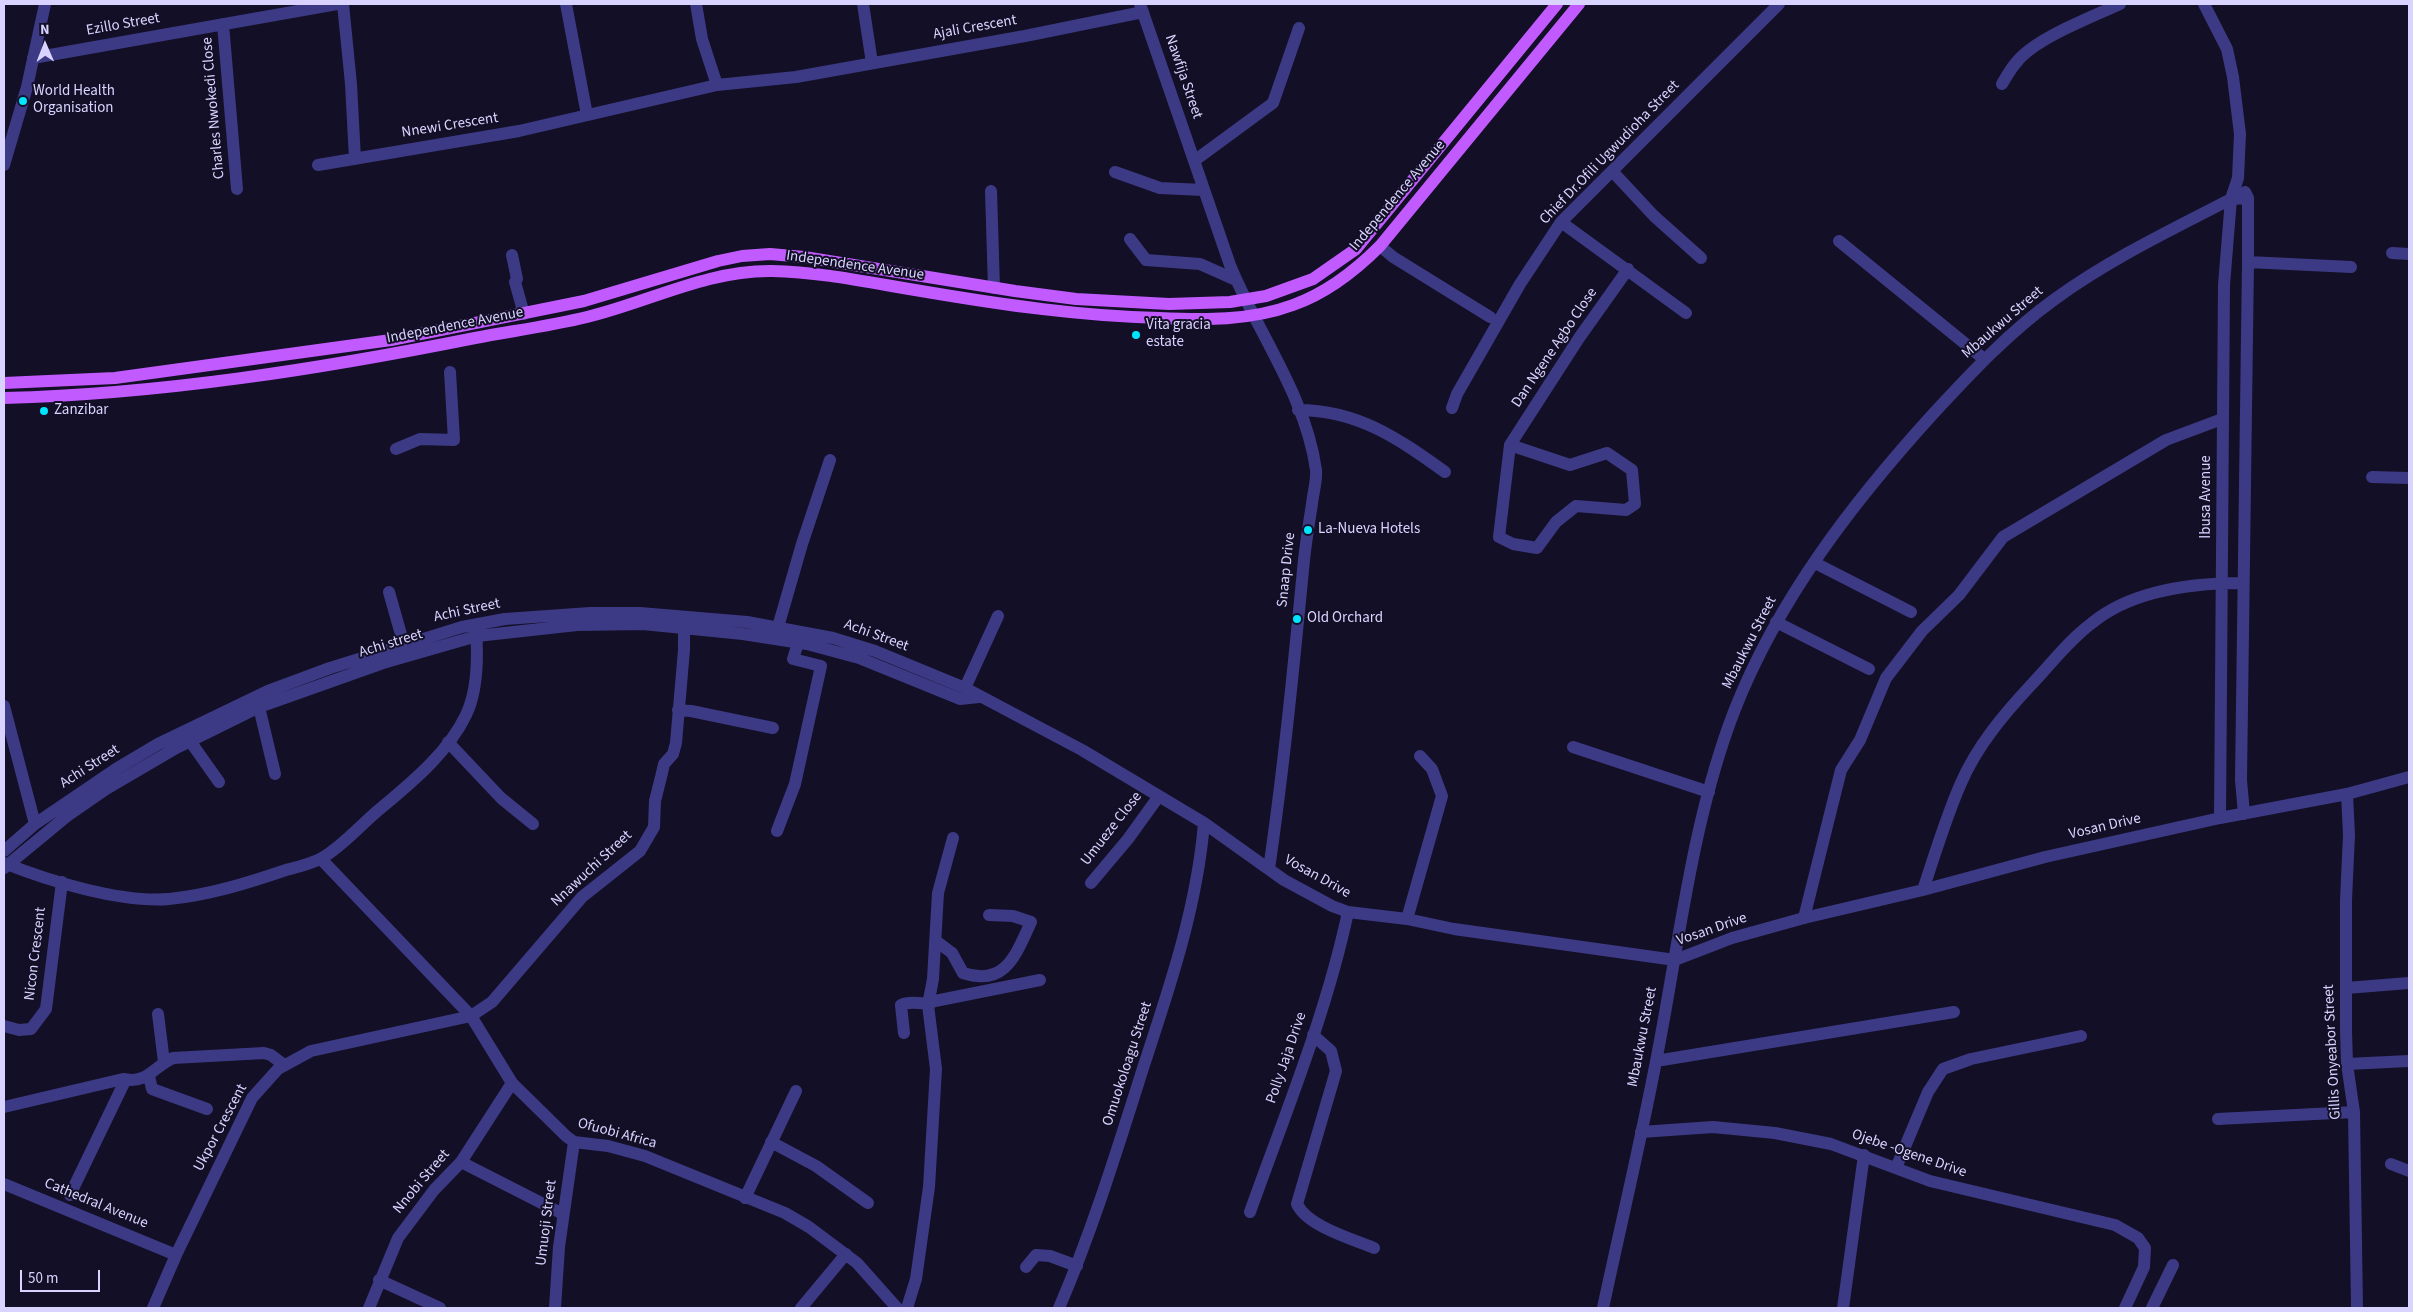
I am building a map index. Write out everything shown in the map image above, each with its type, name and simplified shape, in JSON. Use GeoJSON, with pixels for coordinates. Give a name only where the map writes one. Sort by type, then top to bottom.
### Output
{"type":"FeatureCollection","features":[{"type":"Feature","properties":{"kind":"main road","name":"Independence Avenue"},"geometry":{"type":"LineString","coordinates":[[4,383],[115,378],[392,340],[584,301],[726,259],[770,254],[826,259],[994,288],[1076,299],[1169,304],[1244,301],[1299,286],[1326,271],[1356,249],[1557,4]]}},
{"type":"Feature","properties":{"kind":"main road","name":"Independence Avenue"},"geometry":{"type":"LineString","coordinates":[[4,398],[84,395],[143,389],[311,368],[393,354],[587,317],[690,284],[734,273],[771,271],[824,276],[1012,306],[1138,318],[1190,319],[1254,316],[1294,305],[1333,285],[1363,263],[1380,246],[1578,4]]}},
{"type":"Feature","properties":{"kind":"main road"},"geometry":{"type":"LineString","coordinates":[[770,254],[771,271]]}},
{"type":"Feature","properties":{"kind":"main road"},"geometry":{"type":"LineString","coordinates":[[824,276],[826,259]]}},
{"type":"Feature","properties":{"kind":"main road"},"geometry":{"type":"LineString","coordinates":[[687,270],[690,284]]}},
{"type":"Feature","properties":{"kind":"main road"},"geometry":{"type":"LineString","coordinates":[[1012,306],[1015,291]]}},
{"type":"Feature","properties":{"kind":"main road"},"geometry":{"type":"LineString","coordinates":[[584,301],[587,317]]}},
{"type":"Feature","properties":{"kind":"main road"},"geometry":{"type":"LineString","coordinates":[[392,340],[393,354]]}},
{"type":"Feature","properties":{"kind":"street"},"geometry":{"type":"LineString","coordinates":[[4,165],[27,86],[45,4]]}},
{"type":"Feature","properties":{"kind":"street","name":"Ezillo Street"},"geometry":{"type":"LineString","coordinates":[[33,58],[337,4]]}},
{"type":"Feature","properties":{"kind":"street"},"geometry":{"type":"LineString","coordinates":[[343,4],[355,159]]}},
{"type":"Feature","properties":{"kind":"street"},"geometry":{"type":"LineString","coordinates":[[566,4],[587,115]]}},
{"type":"Feature","properties":{"kind":"street"},"geometry":{"type":"LineString","coordinates":[[696,4],[702,39],[717,85]]}},
{"type":"Feature","properties":{"kind":"street"},"geometry":{"type":"LineString","coordinates":[[863,4],[872,63]]}},
{"type":"Feature","properties":{"kind":"street","name":"Chief Dr.Ofili Ugwudioha Street"},"geometry":{"type":"LineString","coordinates":[[1452,408],[1457,394],[1520,284],[1561,222],[1779,4]]}},
{"type":"Feature","properties":{"kind":"street"},"geometry":{"type":"LineString","coordinates":[[2002,84],[2014,64],[2028,51],[2084,20],[2120,4]]}},
{"type":"Feature","properties":{"kind":"street","name":"Ibusa Avenue"},"geometry":{"type":"LineString","coordinates":[[2204,4],[2227,48],[2233,77],[2240,134],[2238,178],[2231,198],[2224,285],[2220,818]]}},
{"type":"Feature","properties":{"kind":"street","name":"Ajali Crescent"},"geometry":{"type":"LineString","coordinates":[[796,77],[1141,8]]}},
{"type":"Feature","properties":{"kind":"street","name":"Nawfija Street"},"geometry":{"type":"LineString","coordinates":[[1141,8],[1236,280],[1244,301],[1254,316]]}},
{"type":"Feature","properties":{"kind":"street","name":"Charles Nwokedi Close"},"geometry":{"type":"LineString","coordinates":[[223,24],[237,189]]}},
{"type":"Feature","properties":{"kind":"street"},"geometry":{"type":"LineString","coordinates":[[1194,161],[1273,103],[1299,28]]}},
{"type":"Feature","properties":{"kind":"street","name":"Nnewi Crescent"},"geometry":{"type":"LineString","coordinates":[[318,165],[519,131],[717,85],[796,77]]}},
{"type":"Feature","properties":{"kind":"street"},"geometry":{"type":"LineString","coordinates":[[1115,172],[1160,188],[1203,190]]}},
{"type":"Feature","properties":{"kind":"street"},"geometry":{"type":"LineString","coordinates":[[1613,172],[1654,216],[1701,258]]}},
{"type":"Feature","properties":{"kind":"street","name":"Ibusa Avenue"},"geometry":{"type":"LineString","coordinates":[[2238,178],[2248,198],[2241,780],[2244,814]]}},
{"type":"Feature","properties":{"kind":"street"},"geometry":{"type":"LineString","coordinates":[[991,191],[994,288]]}},
{"type":"Feature","properties":{"kind":"street","name":"Mbaukwu Street"},"geometry":{"type":"LineString","coordinates":[[1603,1308],[1656,1061],[1709,792],[1734,712],[1776,622],[1836,530],[1900,452],[1984,359],[2057,297],[2122,255],[2231,198],[2248,198]]}},
{"type":"Feature","properties":{"kind":"street"},"geometry":{"type":"LineString","coordinates":[[1561,222],[1686,313]]}},
{"type":"Feature","properties":{"kind":"street"},"geometry":{"type":"LineString","coordinates":[[1130,239],[1146,260],[1200,264],[1236,280]]}},
{"type":"Feature","properties":{"kind":"street"},"geometry":{"type":"LineString","coordinates":[[1839,242],[1984,359]]}},
{"type":"Feature","properties":{"kind":"street"},"geometry":{"type":"LineString","coordinates":[[1380,246],[1393,258],[1490,318]]}},
{"type":"Feature","properties":{"kind":"street"},"geometry":{"type":"LineString","coordinates":[[2392,253],[2409,254]]}},
{"type":"Feature","properties":{"kind":"street"},"geometry":{"type":"LineString","coordinates":[[512,255],[517,279],[515,282],[517,292],[524,314]]}},
{"type":"Feature","properties":{"kind":"street"},"geometry":{"type":"LineString","coordinates":[[2248,262],[2351,267]]}},
{"type":"Feature","properties":{"kind":"street","name":"Dan Ngene Agbo Close"},"geometry":{"type":"LineString","coordinates":[[1510,445],[1579,338],[1628,269]]}},
{"type":"Feature","properties":{"kind":"street","name":"Snaap Drive"},"geometry":{"type":"LineString","coordinates":[[1254,316],[1268,341],[1298,410],[1306,432],[1316,476],[1307,535],[1290,719],[1268,869]]}},
{"type":"Feature","properties":{"kind":"street"},"geometry":{"type":"LineString","coordinates":[[396,449],[420,439],[454,440],[450,372]]}},
{"type":"Feature","properties":{"kind":"street"},"geometry":{"type":"LineString","coordinates":[[1298,410],[1327,411],[1390,434],[1445,472]]}},
{"type":"Feature","properties":{"kind":"street"},"geometry":{"type":"LineString","coordinates":[[1804,918],[1841,770],[1860,740],[1886,678],[1922,631],[1959,595],[2003,537],[2166,440],[2222,419]]}},
{"type":"Feature","properties":{"kind":"street"},"geometry":{"type":"LineString","coordinates":[[1510,445],[1570,465],[1607,453],[1632,470],[1635,504],[1626,510],[1576,506],[1556,522],[1537,548],[1513,544],[1499,537],[1510,445]]}},
{"type":"Feature","properties":{"kind":"street"},"geometry":{"type":"LineString","coordinates":[[778,627],[802,544],[830,460]]}},
{"type":"Feature","properties":{"kind":"street"},"geometry":{"type":"LineString","coordinates":[[2372,477],[2409,478]]}},
{"type":"Feature","properties":{"kind":"street"},"geometry":{"type":"LineString","coordinates":[[1815,563],[1911,612]]}},
{"type":"Feature","properties":{"kind":"street"},"geometry":{"type":"LineString","coordinates":[[1924,890],[1954,801],[1972,763],[1997,724],[2080,632],[2113,609],[2156,593],[2223,583],[2243,583]]}},
{"type":"Feature","properties":{"kind":"street"},"geometry":{"type":"LineString","coordinates":[[389,592],[404,645]]}},
{"type":"Feature","properties":{"kind":"street"},"geometry":{"type":"LineString","coordinates":[[965,688],[998,616]]}},
{"type":"Feature","properties":{"kind":"street","name":"Achi Street"},"geometry":{"type":"LineString","coordinates":[[684,622],[778,627],[862,646],[965,688],[979,697]]}},
{"type":"Feature","properties":{"kind":"street","name":"Achi street"},"geometry":{"type":"LineString","coordinates":[[5,865],[67,816],[106,789],[190,742],[259,707],[476,630],[684,622],[798,643],[859,658],[960,699],[979,697]]}},
{"type":"Feature","properties":{"kind":"street","name":"Nnawuchi Street"},"geometry":{"type":"LineString","coordinates":[[471,1016],[492,1002],[576,902],[640,851],[645,844],[654,827],[655,802],[664,764],[674,754],[675,749],[684,650],[684,622]]}},
{"type":"Feature","properties":{"kind":"street"},"geometry":{"type":"LineString","coordinates":[[1776,622],[1869,669]]}},
{"type":"Feature","properties":{"kind":"street"},"geometry":{"type":"LineString","coordinates":[[5,865],[112,894],[147,899],[169,899],[212,892],[249,883],[321,858],[411,783],[461,725],[470,707],[477,669],[476,630]]}},
{"type":"Feature","properties":{"kind":"street","name":"Achi Street"},"geometry":{"type":"LineString","coordinates":[[4,852],[35,824],[124,764],[158,744],[234,707],[301,678],[404,645],[476,630]]}},
{"type":"Feature","properties":{"kind":"street"},"geometry":{"type":"LineString","coordinates":[[778,831],[795,784],[821,666],[793,659],[798,643]]}},
{"type":"Feature","properties":{"kind":"street","name":"Vosan Drive"},"geometry":{"type":"LineString","coordinates":[[979,697],[1082,750],[1204,823],[1268,869],[1324,902],[1348,912],[1407,919],[1454,929],[1675,960],[1732,938],[1804,918],[1924,890],[2045,857],[2220,818],[2347,794],[2409,777]]}},
{"type":"Feature","properties":{"kind":"street"},"geometry":{"type":"LineString","coordinates":[[4,706],[35,824]]}},
{"type":"Feature","properties":{"kind":"street"},"geometry":{"type":"LineString","coordinates":[[259,707],[275,774]]}},
{"type":"Feature","properties":{"kind":"street"},"geometry":{"type":"LineString","coordinates":[[678,710],[773,728]]}},
{"type":"Feature","properties":{"kind":"street"},"geometry":{"type":"LineString","coordinates":[[190,742],[219,782]]}},
{"type":"Feature","properties":{"kind":"street"},"geometry":{"type":"LineString","coordinates":[[448,742],[501,798],[533,824]]}},
{"type":"Feature","properties":{"kind":"street"},"geometry":{"type":"LineString","coordinates":[[1573,746],[1709,792]]}},
{"type":"Feature","properties":{"kind":"street"},"geometry":{"type":"LineString","coordinates":[[1407,919],[1442,796],[1432,769],[1420,756]]}},
{"type":"Feature","properties":{"kind":"street","name":"Gillis Onyeabor Street"},"geometry":{"type":"LineString","coordinates":[[2347,794],[2349,835],[2346,988],[2347,1064],[2354,1112],[2357,1308]]}},
{"type":"Feature","properties":{"kind":"street","name":"Umueze Close"},"geometry":{"type":"LineString","coordinates":[[1091,883],[1128,839],[1159,796]]}},
{"type":"Feature","properties":{"kind":"street","name":"Omuokoloagu Street"},"geometry":{"type":"LineString","coordinates":[[1060,1308],[1098,1209],[1174,971],[1192,908],[1201,856],[1204,823]]}},
{"type":"Feature","properties":{"kind":"street"},"geometry":{"type":"LineString","coordinates":[[907,1308],[916,1279],[929,1187],[936,1069],[928,1005],[933,979],[938,892],[953,838]]}},
{"type":"Feature","properties":{"kind":"street","name":"Ofuobi Africa"},"geometry":{"type":"LineString","coordinates":[[321,858],[471,1016],[512,1083],[574,1142],[608,1146],[637,1153],[709,1181],[745,1198],[772,1207],[796,1219],[846,1254],[869,1275],[897,1308]]}},
{"type":"Feature","properties":{"kind":"street","name":"Nicon Crescent"},"geometry":{"type":"LineString","coordinates":[[4,1026],[19,1030],[31,1029],[46,1010],[62,882]]}},
{"type":"Feature","properties":{"kind":"street","name":"Polly Jaja Drive"},"geometry":{"type":"LineString","coordinates":[[1250,1212],[1313,1035],[1340,948],[1348,912]]}},
{"type":"Feature","properties":{"kind":"street"},"geometry":{"type":"LineString","coordinates":[[936,941],[952,953],[963,973],[976,977],[997,975],[1016,955],[1032,922],[1013,916],[989,915]]}},
{"type":"Feature","properties":{"kind":"street"},"geometry":{"type":"LineString","coordinates":[[904,1034],[901,1004],[908,1001],[928,1005],[935,1000],[1040,980]]}},
{"type":"Feature","properties":{"kind":"street"},"geometry":{"type":"LineString","coordinates":[[2346,988],[2409,983]]}},
{"type":"Feature","properties":{"kind":"street"},"geometry":{"type":"LineString","coordinates":[[1656,1061],[1954,1012]]}},
{"type":"Feature","properties":{"kind":"street"},"geometry":{"type":"LineString","coordinates":[[158,1014],[164,1062]]}},
{"type":"Feature","properties":{"kind":"street","name":"Ukpor Crescent"},"geometry":{"type":"LineString","coordinates":[[153,1308],[176,1255],[252,1098],[266,1080],[284,1065],[311,1051],[471,1016]]}},
{"type":"Feature","properties":{"kind":"street"},"geometry":{"type":"LineString","coordinates":[[1313,1035],[1331,1051],[1336,1071],[1298,1204],[1300,1211],[1309,1220],[1374,1248]]}},
{"type":"Feature","properties":{"kind":"street"},"geometry":{"type":"LineString","coordinates":[[1896,1168],[1928,1092],[1943,1069],[1971,1059],[2081,1036]]}},
{"type":"Feature","properties":{"kind":"street"},"geometry":{"type":"LineString","coordinates":[[4,1107],[123,1078],[134,1081],[148,1076],[164,1062],[173,1058],[264,1053],[284,1065]]}},
{"type":"Feature","properties":{"kind":"street"},"geometry":{"type":"LineString","coordinates":[[2347,1064],[2409,1061]]}},
{"type":"Feature","properties":{"kind":"street"},"geometry":{"type":"LineString","coordinates":[[148,1076],[152,1089],[207,1109]]}},
{"type":"Feature","properties":{"kind":"street"},"geometry":{"type":"LineString","coordinates":[[70,1194],[124,1083],[123,1078]]}},
{"type":"Feature","properties":{"kind":"street","name":"Nnobi Street"},"geometry":{"type":"LineString","coordinates":[[369,1308],[398,1238],[408,1222],[461,1162],[512,1083]]}},
{"type":"Feature","properties":{"kind":"street"},"geometry":{"type":"LineString","coordinates":[[745,1198],[796,1091]]}},
{"type":"Feature","properties":{"kind":"street"},"geometry":{"type":"LineString","coordinates":[[2218,1119],[2354,1112]]}},
{"type":"Feature","properties":{"kind":"street","name":"Ojebe -Ogene Drive"},"geometry":{"type":"LineString","coordinates":[[1641,1132],[1713,1128],[1759,1131],[1831,1144],[1946,1186],[2115,1225],[2138,1238],[2145,1248],[2145,1259],[2139,1281],[2125,1308]]}},
{"type":"Feature","properties":{"kind":"street","name":"Umuoji Street"},"geometry":{"type":"LineString","coordinates":[[555,1308],[563,1214],[574,1142]]}},
{"type":"Feature","properties":{"kind":"street"},"geometry":{"type":"LineString","coordinates":[[771,1142],[816,1166],[868,1203]]}},
{"type":"Feature","properties":{"kind":"street"},"geometry":{"type":"LineString","coordinates":[[1843,1308],[1864,1155]]}},
{"type":"Feature","properties":{"kind":"street"},"geometry":{"type":"LineString","coordinates":[[461,1162],[563,1214]]}},
{"type":"Feature","properties":{"kind":"street"},"geometry":{"type":"LineString","coordinates":[[2391,1164],[2409,1171]]}},
{"type":"Feature","properties":{"kind":"street","name":"Cathedral Avenue"},"geometry":{"type":"LineString","coordinates":[[4,1184],[176,1255]]}},
{"type":"Feature","properties":{"kind":"street"},"geometry":{"type":"LineString","coordinates":[[802,1308],[846,1254]]}},
{"type":"Feature","properties":{"kind":"street"},"geometry":{"type":"LineString","coordinates":[[1026,1267],[1036,1255],[1050,1256],[1077,1266]]}},
{"type":"Feature","properties":{"kind":"street"},"geometry":{"type":"LineString","coordinates":[[2152,1308],[2173,1265]]}},
{"type":"Feature","properties":{"kind":"street"},"geometry":{"type":"LineString","coordinates":[[379,1280],[440,1308]]}},
{"type":"Feature","properties":{"kind":"place","name":"World Health Organisation"},"geometry":{"type":"Point","coordinates":[23,101]}},
{"type":"Feature","properties":{"kind":"place","name":"Vita gracia estate"},"geometry":{"type":"Point","coordinates":[1136,335]}},
{"type":"Feature","properties":{"kind":"place","name":"Zanzibar"},"geometry":{"type":"Point","coordinates":[44,411]}},
{"type":"Feature","properties":{"kind":"place","name":"La-Nueva Hotels"},"geometry":{"type":"Point","coordinates":[1308,530]}},
{"type":"Feature","properties":{"kind":"place","name":"Old Orchard"},"geometry":{"type":"Point","coordinates":[1297,619]}}]}
